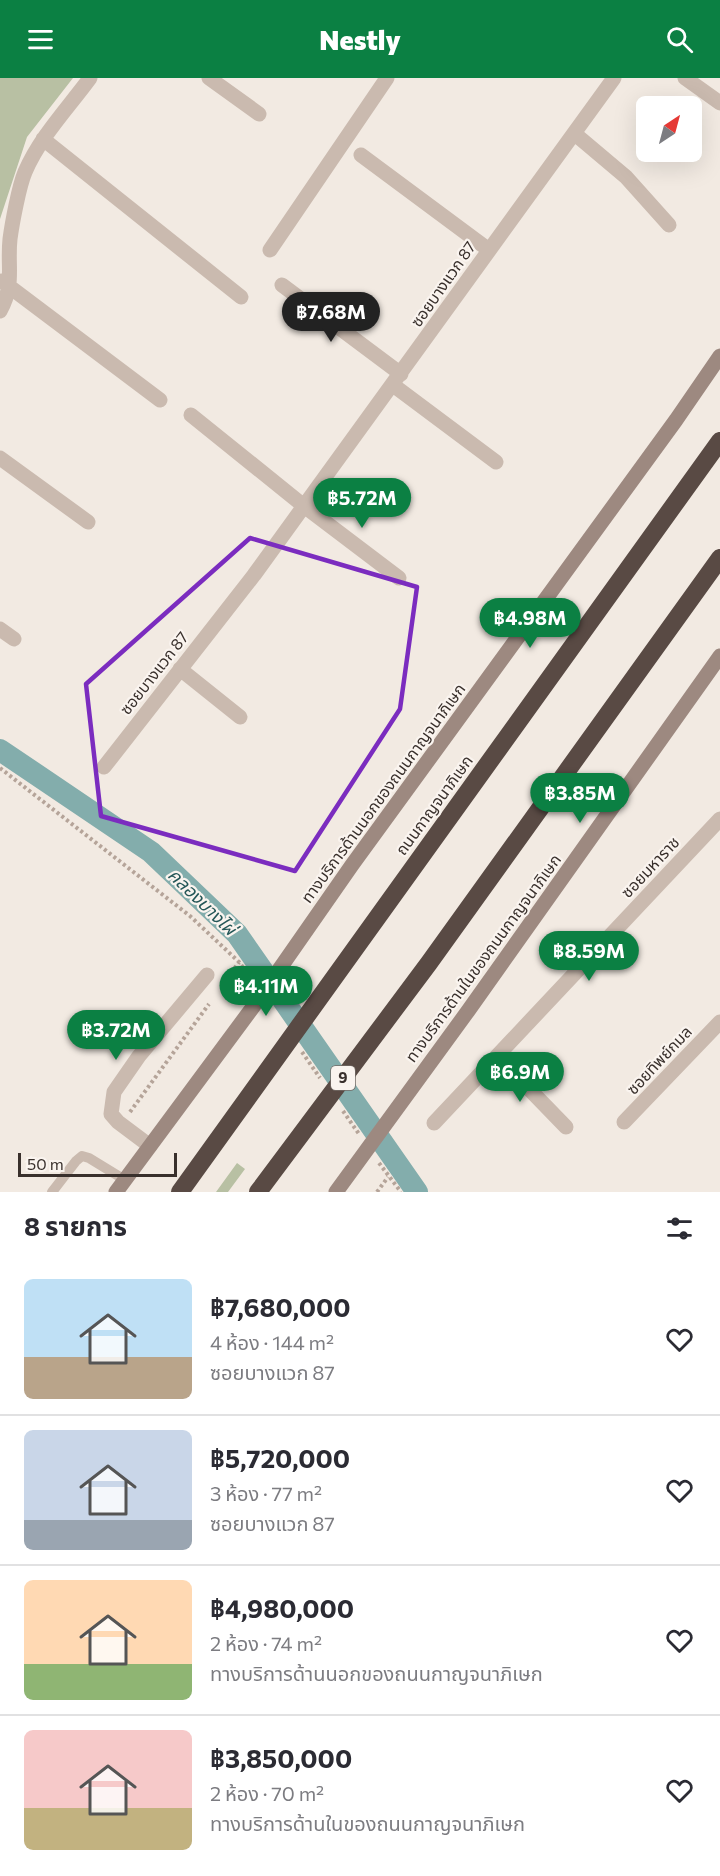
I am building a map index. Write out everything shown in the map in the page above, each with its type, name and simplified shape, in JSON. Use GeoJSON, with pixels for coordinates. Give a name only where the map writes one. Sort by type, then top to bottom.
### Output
{"type":"FeatureCollection","features":[{"type":"Feature","properties":{"kind":"highway","name":"ถนนกาญจนาภิเษก"},"geometry":{"type":"LineString","coordinates":[[180,1192],[720,441]]}},
{"type":"Feature","properties":{"kind":"highway","name":"9"},"geometry":{"type":"LineString","coordinates":[[258,1192],[429,963],[720,558]]}},
{"type":"Feature","properties":{"kind":"main road","name":"ทางบริการด้านนอกของถนนกาญจนาภิเษก"},"geometry":{"type":"LineString","coordinates":[[120,1186],[253,1007],[720,356]]}},
{"type":"Feature","properties":{"kind":"main road","name":"ทางบริการด้านในของถนนกาญจนาภิเษก"},"geometry":{"type":"LineString","coordinates":[[336,1192],[468,1011],[720,656]]}},
{"type":"Feature","properties":{"kind":"street"},"geometry":{"type":"LineString","coordinates":[[4,283],[11,277],[10,240],[25,173],[43,139],[90,78]]}},
{"type":"Feature","properties":{"kind":"street"},"geometry":{"type":"LineString","coordinates":[[209,78],[259,114]]}},
{"type":"Feature","properties":{"kind":"street"},"geometry":{"type":"LineString","coordinates":[[270,250],[387,78]]}},
{"type":"Feature","properties":{"kind":"street","name":"ซอยบางแวก 87"},"geometry":{"type":"LineString","coordinates":[[104,767],[304,506],[614,78]]}},
{"type":"Feature","properties":{"kind":"street"},"geometry":{"type":"LineString","coordinates":[[685,78],[720,103]]}},
{"type":"Feature","properties":{"kind":"street"},"geometry":{"type":"LineString","coordinates":[[575,134],[626,177],[669,225]]}},
{"type":"Feature","properties":{"kind":"street"},"geometry":{"type":"LineString","coordinates":[[43,139],[241,297]]}},
{"type":"Feature","properties":{"kind":"street"},"geometry":{"type":"LineString","coordinates":[[361,155],[489,250]]}},
{"type":"Feature","properties":{"kind":"street"},"geometry":{"type":"LineString","coordinates":[[0,311],[5,302],[4,283]]}},
{"type":"Feature","properties":{"kind":"street"},"geometry":{"type":"LineString","coordinates":[[4,283],[160,400]]}},
{"type":"Feature","properties":{"kind":"street"},"geometry":{"type":"LineString","coordinates":[[282,285],[496,462]]}},
{"type":"Feature","properties":{"kind":"street"},"geometry":{"type":"LineString","coordinates":[[191,415],[304,506],[399,578]]}},
{"type":"Feature","properties":{"kind":"street"},"geometry":{"type":"LineString","coordinates":[[0,458],[88,522]]}},
{"type":"Feature","properties":{"kind":"street"},"geometry":{"type":"LineString","coordinates":[[0,629],[14,639]]}},
{"type":"Feature","properties":{"kind":"street"},"geometry":{"type":"LineString","coordinates":[[180,669],[240,717]]}},
{"type":"Feature","properties":{"kind":"street","name":"ซอยมหาราช"},"geometry":{"type":"LineString","coordinates":[[434,1123],[720,819]]}},
{"type":"Feature","properties":{"kind":"street"},"geometry":{"type":"LineString","coordinates":[[150,1146],[111,1114],[114,1092],[139,1056],[207,975]]}},
{"type":"Feature","properties":{"kind":"street","name":"ซอยทิพย์กมล"},"geometry":{"type":"LineString","coordinates":[[624,1122],[720,1022]]}},
{"type":"Feature","properties":{"kind":"street"},"geometry":{"type":"LineString","coordinates":[[497,1056],[566,1127]]}},
{"type":"Feature","properties":{"kind":"lane"},"geometry":{"type":"LineString","coordinates":[[52,1192],[82,1156],[89,1158],[120,1186]]}},
{"type":"Feature","properties":{"kind":"path"},"geometry":{"type":"LineString","coordinates":[[219,991],[239,962]]}},
{"type":"Feature","properties":{"kind":"path"},"geometry":{"type":"LineString","coordinates":[[128,1114],[212,1000]]}},
{"type":"Feature","properties":{"kind":"path"},"geometry":{"type":"LineString","coordinates":[[377,1192],[388,1177]]}},
{"type":"Feature","properties":{"kind":"highlighted area"},"geometry":{"type":"Polygon","coordinates":[[[250,538],[417,587],[400,709],[295,871],[101,816],[86,684],[250,538]]]}},
{"type":"Feature","properties":{"kind":"green space"},"geometry":{"type":"Polygon","coordinates":[[[0,78],[73,78],[27,137],[0,219],[0,78]]]}},
{"type":"Feature","properties":{"kind":"green space"},"geometry":{"type":"Polygon","coordinates":[[[237,1163],[245,1169],[228,1192],[216,1192],[237,1163]]]}},
{"type":"Feature","properties":{"kind":"waterway","name":"คลองบางไผ่"},"geometry":{"type":"LineString","coordinates":[[0,750],[151,852],[237,934],[417,1192]]}}]}
